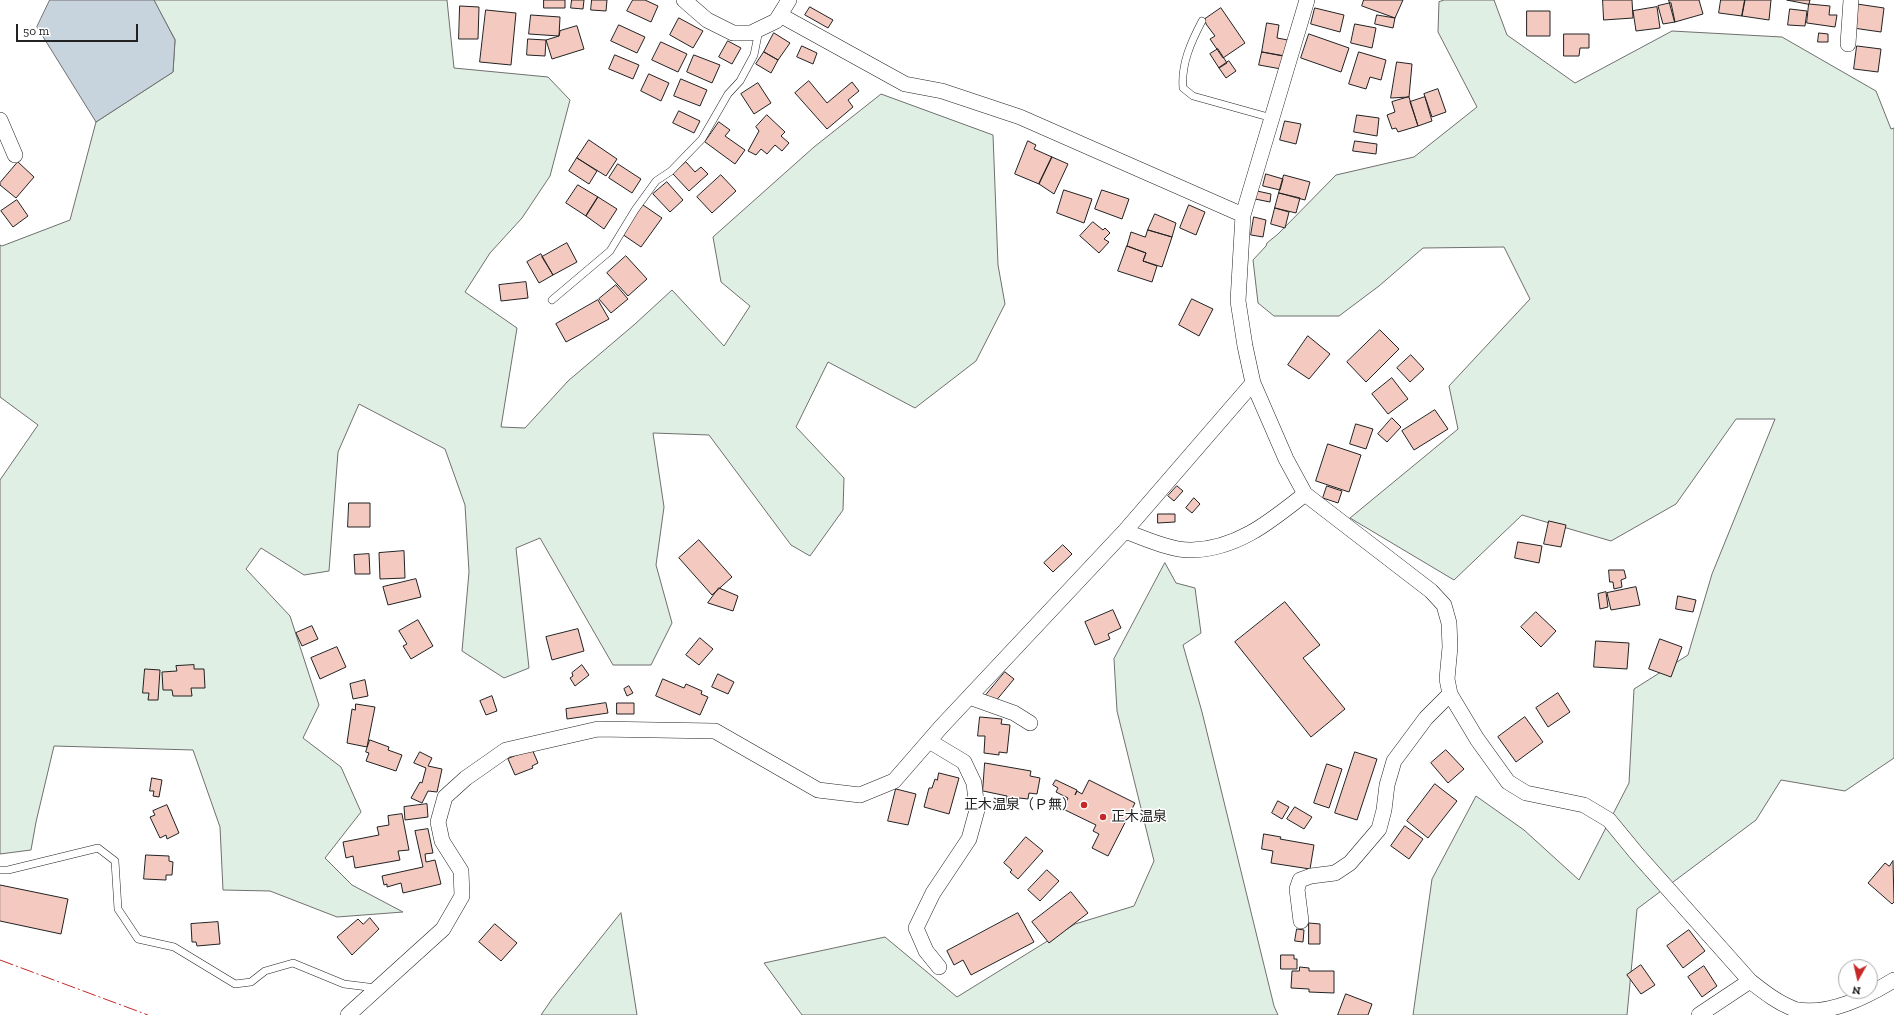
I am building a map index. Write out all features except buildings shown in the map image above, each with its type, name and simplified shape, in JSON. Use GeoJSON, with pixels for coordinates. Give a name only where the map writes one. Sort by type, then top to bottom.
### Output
{"type":"FeatureCollection","features":[{"type":"Feature","properties":{"kind":"street"},"geometry":{"type":"LineString","coordinates":[[684,0],[707,20],[733,33],[751,33],[776,21],[789,0]]}},
{"type":"Feature","properties":{"kind":"street"},"geometry":{"type":"LineString","coordinates":[[1307,0],[1243,215],[1238,301],[1253,383],[1286,459],[1305,494],[1431,591],[1444,605],[1449,623],[1450,647],[1447,679],[1450,694],[1477,739],[1508,782],[1526,794],[1584,805],[1609,820],[1637,854],[1750,981],[1772,998],[1798,1010],[1824,1012],[1860,1001],[1894,980]]}},
{"type":"Feature","properties":{"kind":"street"},"geometry":{"type":"LineString","coordinates":[[1848,44],[1851,0]]}},
{"type":"Feature","properties":{"kind":"street"},"geometry":{"type":"LineString","coordinates":[[780,15],[905,84],[942,91],[1020,117],[1243,215]]}},
{"type":"Feature","properties":{"kind":"street"},"geometry":{"type":"LineString","coordinates":[[0,120],[15,155]]}},
{"type":"Feature","properties":{"kind":"street"},"geometry":{"type":"LineString","coordinates":[[348,1015],[376,988],[443,929],[462,896],[461,871],[442,841],[438,822],[444,798],[466,778],[506,750],[598,729],[715,731],[818,790],[860,794],[894,781],[929,741],[1125,531],[1253,383]]}},
{"type":"Feature","properties":{"kind":"street"},"geometry":{"type":"LineString","coordinates":[[1125,531],[1154,543],[1192,550],[1224,545],[1262,528],[1305,494]]}},
{"type":"Feature","properties":{"kind":"street"},"geometry":{"type":"LineString","coordinates":[[1302,921],[1296,889],[1300,880],[1311,876],[1335,873],[1350,863],[1379,829],[1384,810],[1387,785],[1394,761],[1426,718],[1450,694]]}},
{"type":"Feature","properties":{"kind":"street"},"geometry":{"type":"LineString","coordinates":[[970,697],[1014,713],[1030,723]]}},
{"type":"Feature","properties":{"kind":"street"},"geometry":{"type":"LineString","coordinates":[[929,741],[964,762],[974,783],[977,810],[969,839],[933,892],[916,928],[926,951],[938,967]]}},
{"type":"Feature","properties":{"kind":"street"},"geometry":{"type":"LineString","coordinates":[[1699,1015],[1750,981]]}},
{"type":"Feature","properties":{"kind":"lane"},"geometry":{"type":"LineString","coordinates":[[1202,21],[1188,53],[1182,76],[1183,88],[1193,96],[1272,118]]}},
{"type":"Feature","properties":{"kind":"lane"},"geometry":{"type":"LineString","coordinates":[[552,300],[610,251],[635,210],[656,181],[671,171],[702,140],[728,94],[740,81],[754,55],[760,30]]}},
{"type":"Feature","properties":{"kind":"lane"},"geometry":{"type":"LineString","coordinates":[[0,870],[8,870],[98,848],[115,861],[118,909],[138,939],[174,947],[235,984],[251,982],[265,971],[292,963],[312,969],[326,978],[344,984],[376,988]]}},
{"type":"Feature","properties":{"kind":"green space"},"geometry":{"type":"Polygon","coordinates":[[[154,0],[447,0],[454,68],[548,77],[570,100],[550,176],[522,218],[490,253],[465,292],[517,328],[501,427],[525,428],[568,381],[635,324],[672,290],[724,346],[750,306],[721,282],[713,237],[814,147],[881,94],[993,135],[998,265],[1005,304],[976,361],[915,408],[828,362],[796,427],[844,478],[843,510],[810,556],[791,545],[709,435],[653,433],[664,507],[656,565],[672,623],[651,665],[613,665],[540,538],[516,548],[529,668],[504,678],[462,651],[469,572],[465,505],[445,449],[359,404],[338,452],[329,571],[304,575],[261,548],[246,569],[290,616],[319,705],[303,738],[341,767],[361,812],[325,858],[352,885],[403,912],[337,917],[270,891],[223,890],[220,827],[193,750],[54,746],[31,850],[0,854],[0,480],[38,425],[0,397],[0,245],[2,246],[70,220],[96,122],[173,72],[175,40],[154,0]]]}},
{"type":"Feature","properties":{"kind":"green space"},"geometry":{"type":"Polygon","coordinates":[[[1445,0],[1494,0],[1507,35],[1575,83],[1672,31],[1782,37],[1876,91],[1891,129],[1894,128],[1894,758],[1845,791],[1781,780],[1756,820],[1637,909],[1627,1015],[1413,1015],[1432,879],[1476,796],[1524,830],[1579,880],[1629,783],[1634,689],[1688,655],[1712,574],[1775,419],[1736,419],[1676,504],[1611,541],[1522,515],[1454,580],[1350,518],[1458,429],[1449,386],[1530,299],[1504,247],[1423,248],[1379,286],[1339,316],[1274,316],[1258,303],[1253,260],[1267,243],[1278,234],[1336,175],[1414,157],[1477,107],[1438,32],[1439,2],[1445,0]]]}},
{"type":"Feature","properties":{"kind":"green space"},"geometry":{"type":"Polygon","coordinates":[[[1165,563],[1176,583],[1195,588],[1201,633],[1183,645],[1202,712],[1274,1006],[1278,1015],[802,1015],[764,963],[885,937],[957,997],[1075,924],[1134,906],[1154,861],[1117,711],[1114,659],[1165,563]]]}},
{"type":"Feature","properties":{"kind":"green space"},"geometry":{"type":"Polygon","coordinates":[[[621,913],[637,1015],[541,1015],[552,999],[621,913]]]}},
{"type":"Feature","properties":{"kind":"shaded area"},"geometry":{"type":"Polygon","coordinates":[[[50,0],[154,0],[175,40],[173,72],[96,122],[37,27],[50,0]]]}},
{"type":"Feature","properties":{"kind":"power"},"geometry":{"type":"LineString","coordinates":[[0,960],[148,1015]]}},
{"type":"Feature","properties":{"kind":"place","name":"正木温泉（Ｐ無）"},"geometry":{"type":"Point","coordinates":[1084,805]}},
{"type":"Feature","properties":{"kind":"place","name":"正木温泉"},"geometry":{"type":"Point","coordinates":[1103,817]}}]}
